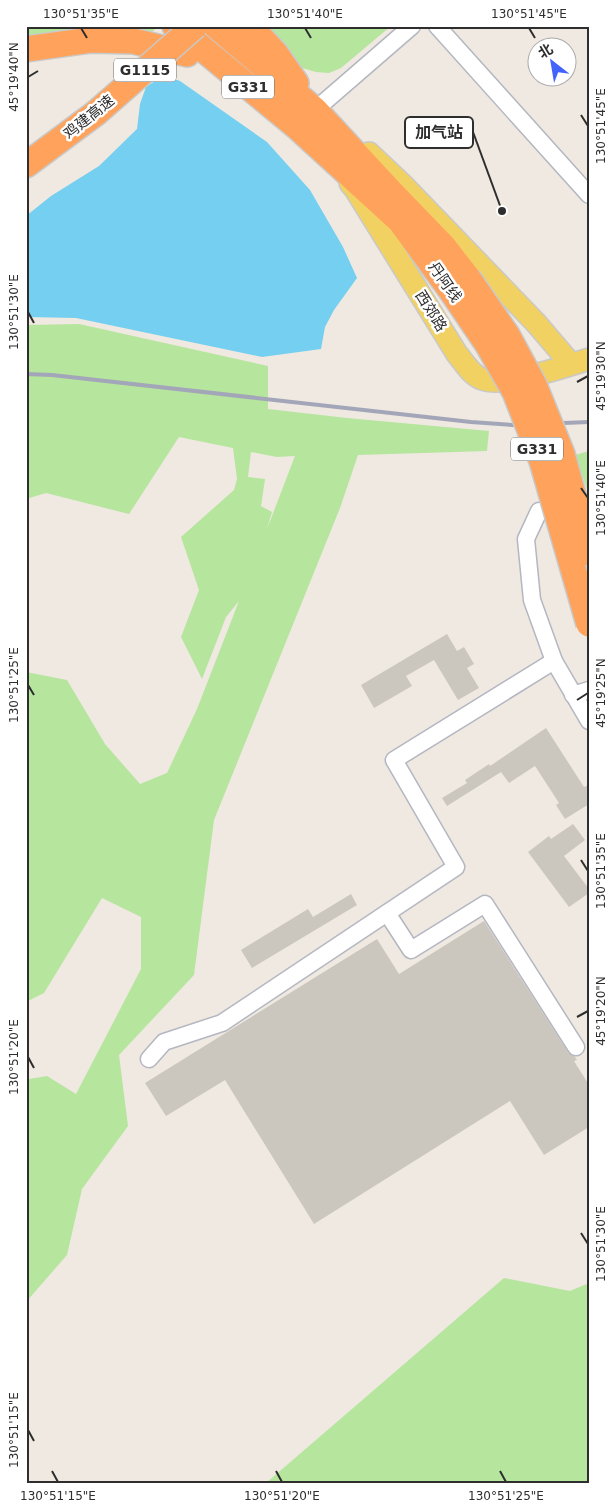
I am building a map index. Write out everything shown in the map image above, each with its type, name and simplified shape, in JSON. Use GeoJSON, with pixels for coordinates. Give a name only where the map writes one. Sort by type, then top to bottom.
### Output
{"type":"FeatureCollection","features":[{"type":"Feature","properties":{"kind":"highway","name":"鸡建高速"},"geometry":{"type":"LineString","coordinates":[[26,144],[90,108],[170,26]]}},
{"type":"Feature","properties":{"kind":"highway","name":"丹阿线"},"geometry":{"type":"LineString","coordinates":[[175,26],[321,148],[400,222],[429,259],[459,284],[507,335],[534,385],[562,454],[589,553]]}},
{"type":"Feature","properties":{"kind":"highway","name":"鸡建高速"},"geometry":{"type":"LineString","coordinates":[[26,165],[90,108],[195,26]]}},
{"type":"Feature","properties":{"kind":"highway","name":"丹阿线"},"geometry":{"type":"LineString","coordinates":[[216,26],[315,110],[444,247],[488,345],[515,392],[542,462],[589,624]]}},
{"type":"Feature","properties":{"kind":"highway"},"geometry":{"type":"LineString","coordinates":[[250,26],[276,54],[315,110]]}},
{"type":"Feature","properties":{"kind":"highway"},"geometry":{"type":"LineString","coordinates":[[26,49],[91,40],[133,41],[195,56],[296,126]]}},
{"type":"Feature","properties":{"kind":"main road"},"geometry":{"type":"LineString","coordinates":[[315,110],[356,140],[404,186],[536,323],[580,362]]}},
{"type":"Feature","properties":{"kind":"main road","name":"西郊路"},"geometry":{"type":"LineString","coordinates":[[321,148],[355,189],[458,354],[471,371],[482,379],[498,381],[521,378],[580,362]]}},
{"type":"Feature","properties":{"kind":"street"},"geometry":{"type":"LineString","coordinates":[[315,110],[412,26]]}},
{"type":"Feature","properties":{"kind":"street"},"geometry":{"type":"LineString","coordinates":[[437,26],[589,195]]}},
{"type":"Feature","properties":{"kind":"street"},"geometry":{"type":"LineString","coordinates":[[539,511],[526,540],[532,600],[554,661],[581,692],[589,721]]}},
{"type":"Feature","properties":{"kind":"street"},"geometry":{"type":"LineString","coordinates":[[149,1059],[164,1042],[222,1023],[456,867],[394,760],[554,661]]}},
{"type":"Feature","properties":{"kind":"street"},"geometry":{"type":"LineString","coordinates":[[387,913],[411,950],[486,904],[576,1047]]}},
{"type":"Feature","properties":{"kind":"green space"},"geometry":{"type":"Polygon","coordinates":[[[26,26],[158,26],[147,37],[26,41],[26,26]]]}},
{"type":"Feature","properties":{"kind":"green space"},"geometry":{"type":"Polygon","coordinates":[[[264,26],[391,26],[341,68],[329,73],[302,68],[264,26]]]}},
{"type":"Feature","properties":{"kind":"green space"},"geometry":{"type":"Polygon","coordinates":[[[79,324],[268,366],[268,409],[489,431],[487,451],[358,455],[340,508],[214,820],[194,975],[119,1055],[128,1126],[82,1189],[67,1255],[26,1302],[26,1077],[29,1079],[47,1076],[76,1094],[141,969],[141,917],[102,898],[44,993],[26,1002],[26,672],[67,680],[105,744],[140,784],[167,773],[197,709],[239,601],[226,617],[202,679],[181,637],[199,590],[181,537],[234,490],[237,479],[233,448],[179,437],[129,514],[46,493],[26,499],[26,325],[79,324]],[[251,452],[248,477],[265,479],[261,506],[272,512],[267,529],[295,456],[277,457],[251,452]]]}},
{"type":"Feature","properties":{"kind":"green space"},"geometry":{"type":"Polygon","coordinates":[[[589,451],[589,495],[575,455],[589,451]]]}},
{"type":"Feature","properties":{"kind":"green space"},"geometry":{"type":"Polygon","coordinates":[[[504,1278],[570,1291],[589,1283],[589,1483],[266,1483],[504,1278]]]}},
{"type":"Feature","properties":{"kind":"water"},"geometry":{"type":"Polygon","coordinates":[[[164,75],[180,81],[267,142],[310,190],[343,247],[357,278],[334,310],[325,327],[321,349],[262,357],[76,318],[26,317],[26,216],[51,196],[99,166],[137,129],[140,104],[146,87],[164,75]]]}},
{"type":"Feature","properties":{"kind":"building"},"geometry":{"type":"Polygon","coordinates":[[[447,634],[457,651],[464,647],[474,664],[467,668],[479,688],[458,700],[434,660],[406,676],[412,686],[374,708],[361,685],[447,634]]]}},
{"type":"Feature","properties":{"kind":"building"},"geometry":{"type":"Polygon","coordinates":[[[546,728],[584,787],[589,785],[589,804],[565,819],[556,805],[559,803],[535,766],[509,783],[501,772],[447,806],[442,798],[467,783],[465,780],[489,764],[490,766],[546,728]]]}},
{"type":"Feature","properties":{"kind":"building"},"geometry":{"type":"Polygon","coordinates":[[[573,824],[585,840],[564,856],[589,889],[589,893],[569,907],[528,852],[549,836],[551,839],[573,824]]]}},
{"type":"Feature","properties":{"kind":"building"},"geometry":{"type":"Polygon","coordinates":[[[351,894],[357,905],[252,968],[241,950],[308,909],[313,917],[351,894]]]}},
{"type":"Feature","properties":{"kind":"building"},"geometry":{"type":"Polygon","coordinates":[[[484,921],[568,1052],[577,1060],[574,1061],[589,1085],[589,1127],[544,1155],[510,1101],[314,1224],[225,1080],[166,1116],[145,1083],[377,939],[399,974],[484,921]]]}},
{"type":"Feature","properties":{"kind":"railway"},"geometry":{"type":"LineString","coordinates":[[26,374],[52,375],[471,422],[513,425],[589,422]]}},
{"type":"Feature","properties":{"kind":"place","name":"加气站"},"geometry":{"type":"Point","coordinates":[502,211]}}]}
